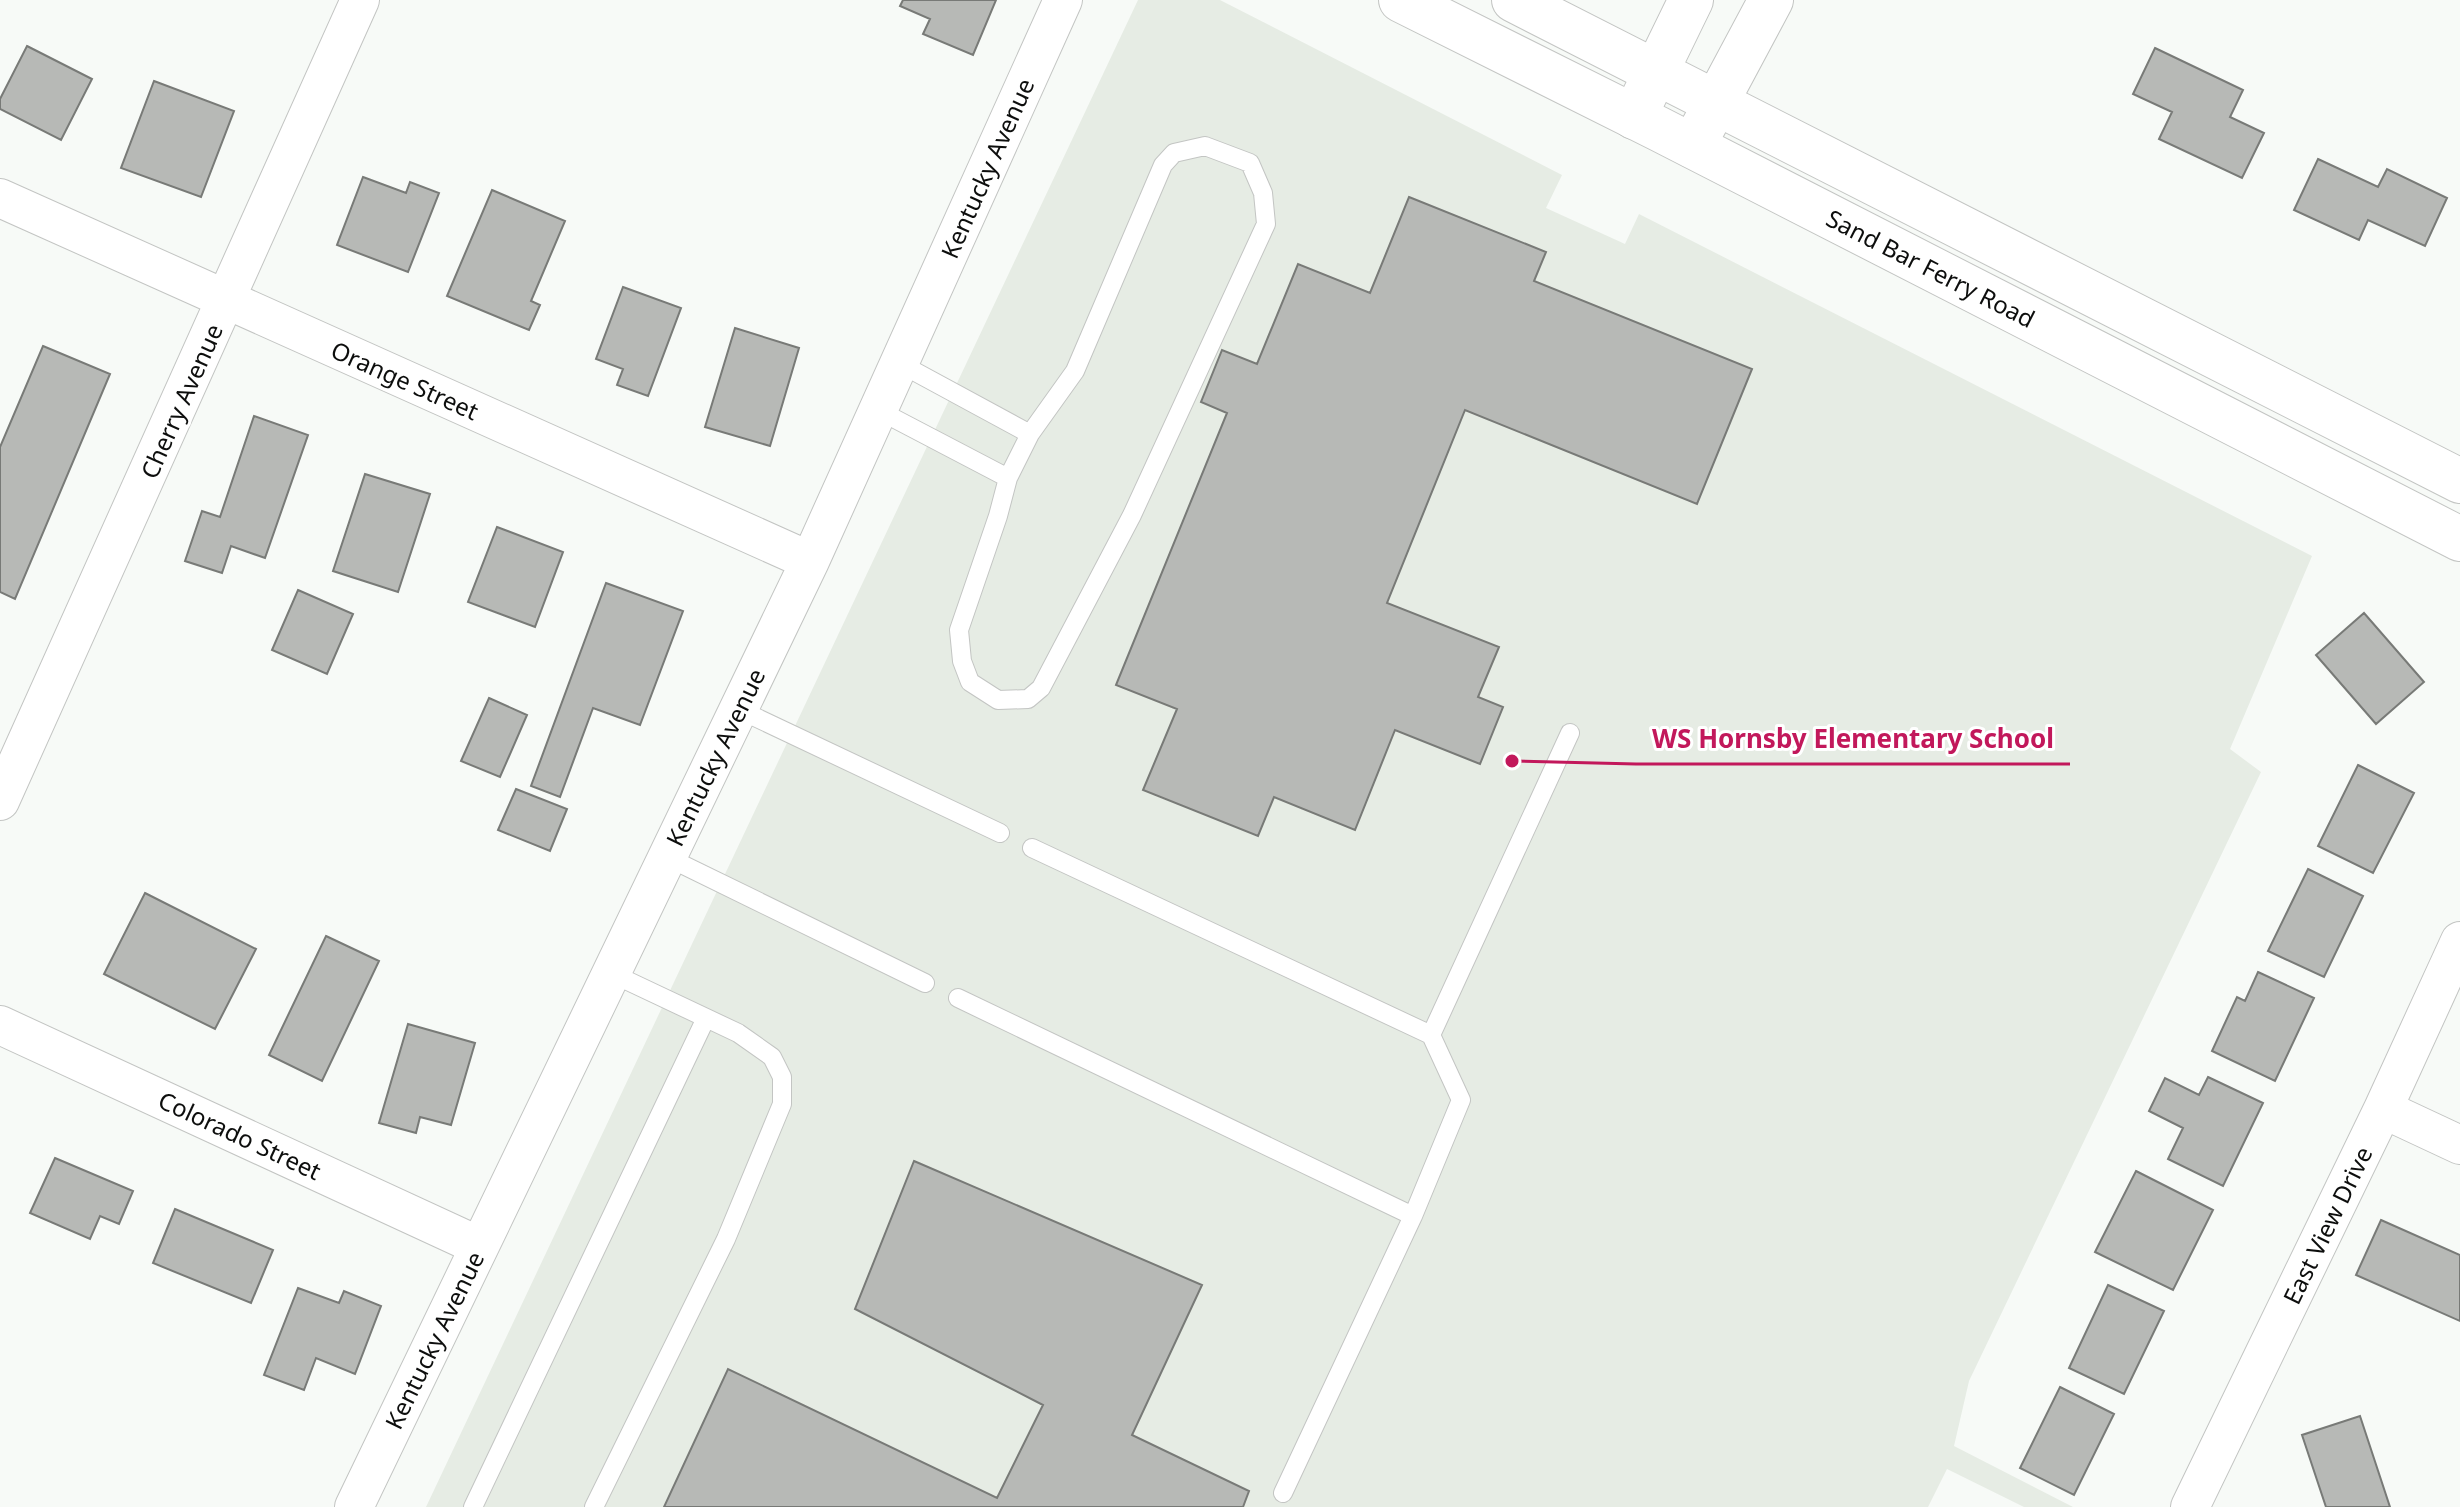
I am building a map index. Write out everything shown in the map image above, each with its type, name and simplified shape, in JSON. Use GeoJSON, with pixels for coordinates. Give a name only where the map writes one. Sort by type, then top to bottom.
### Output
{"type":"FeatureCollection","features":[{"type":"Feature","properties":{"kind":"main road","name":"Sand Bar Ferry Road"},"geometry":{"type":"LineString","coordinates":[[1401,0],[2460,539]]}},
{"type":"Feature","properties":{"kind":"main road","name":"Sand Bar Ferry Road"},"geometry":{"type":"LineString","coordinates":[[1514,0],[2460,481]]}},
{"type":"Feature","properties":{"kind":"main road"},"geometry":{"type":"LineString","coordinates":[[1691,0],[1684,86],[1693,146]]}},
{"type":"Feature","properties":{"kind":"main road"},"geometry":{"type":"LineString","coordinates":[[1634,117],[1684,86],[1771,0]]}},
{"type":"Feature","properties":{"kind":"street","name":"Cherry Avenue"},"geometry":{"type":"LineString","coordinates":[[0,801],[360,0]]}},
{"type":"Feature","properties":{"kind":"street","name":"Kentucky Avenue"},"geometry":{"type":"LineString","coordinates":[[354,1507],[810,561],[1063,0]]}},
{"type":"Feature","properties":{"kind":"street","name":"Orange Street"},"geometry":{"type":"LineString","coordinates":[[0,198],[810,561]]}},
{"type":"Feature","properties":{"kind":"street","name":"East View Drive"},"geometry":{"type":"LineString","coordinates":[[2190,1507],[2383,1109],[2460,941]]}},
{"type":"Feature","properties":{"kind":"street","name":"Colorado Street"},"geometry":{"type":"LineString","coordinates":[[0,1025],[479,1246]]}},
{"type":"Feature","properties":{"kind":"street"},"geometry":{"type":"LineString","coordinates":[[2383,1109],[2460,1145]]}},
{"type":"Feature","properties":{"kind":"lane"},"geometry":{"type":"LineString","coordinates":[[1205,146],[1250,163],[1263,193],[1266,224],[1132,515],[1041,688],[1028,699],[998,700],[970,682],[962,661],[959,630],[1008,478],[1030,434],[1075,371],[1163,165],[1174,153],[1205,146]]}},
{"type":"Feature","properties":{"kind":"lane"},"geometry":{"type":"LineString","coordinates":[[899,363],[1030,434]]}},
{"type":"Feature","properties":{"kind":"lane"},"geometry":{"type":"LineString","coordinates":[[878,410],[1008,478]]}},
{"type":"Feature","properties":{"kind":"lane"},"geometry":{"type":"LineString","coordinates":[[738,709],[1000,833]]}},
{"type":"Feature","properties":{"kind":"lane"},"geometry":{"type":"LineString","coordinates":[[1431,1035],[1570,733]]}},
{"type":"Feature","properties":{"kind":"lane"},"geometry":{"type":"LineString","coordinates":[[1032,848],[1431,1035],[1461,1100],[1413,1216],[1283,1493]]}},
{"type":"Feature","properties":{"kind":"lane"},"geometry":{"type":"LineString","coordinates":[[667,857],[925,983]]}},
{"type":"Feature","properties":{"kind":"lane"},"geometry":{"type":"LineString","coordinates":[[594,1507],[726,1239],[782,1104],[782,1077],[772,1057],[738,1033],[611,973]]}},
{"type":"Feature","properties":{"kind":"lane"},"geometry":{"type":"LineString","coordinates":[[958,998],[1413,1216]]}},
{"type":"Feature","properties":{"kind":"lane"},"geometry":{"type":"LineString","coordinates":[[473,1507],[706,1018]]}},
{"type":"Feature","properties":{"kind":"shaded area"},"geometry":{"type":"Polygon","coordinates":[[[1138,0],[1220,0],[1562,175],[1546,208],[1625,244],[1639,214],[2312,556],[2230,749],[2261,772],[1969,1381],[1954,1446],[2073,1507],[2024,1507],[1947,1469],[1928,1507],[426,1507],[1138,0]]]}},
{"type":"Feature","properties":{"kind":"building"},"geometry":{"type":"Polygon","coordinates":[[[903,0],[996,0],[973,55],[923,34],[930,19],[900,6],[903,0]]]}},
{"type":"Feature","properties":{"kind":"building"},"geometry":{"type":"Polygon","coordinates":[[[27,46],[92,79],[61,140],[0,109],[0,99],[27,46]]]}},
{"type":"Feature","properties":{"kind":"building"},"geometry":{"type":"Polygon","coordinates":[[[2155,48],[2243,90],[2230,117],[2264,133],[2242,178],[2159,139],[2172,112],[2133,94],[2155,48]]]}},
{"type":"Feature","properties":{"kind":"building"},"geometry":{"type":"Polygon","coordinates":[[[154,81],[234,111],[201,197],[121,168],[154,81]]]}},
{"type":"Feature","properties":{"kind":"building"},"geometry":{"type":"Polygon","coordinates":[[[2318,159],[2378,187],[2387,169],[2447,198],[2425,246],[2368,220],[2359,240],[2294,210],[2318,159]]]}},
{"type":"Feature","properties":{"kind":"building"},"geometry":{"type":"Polygon","coordinates":[[[363,177],[406,193],[410,182],[439,193],[408,272],[337,245],[363,177]]]}},
{"type":"Feature","properties":{"kind":"building"},"geometry":{"type":"Polygon","coordinates":[[[492,190],[565,221],[531,301],[540,305],[529,330],[447,296],[492,190]]]}},
{"type":"Feature","properties":{"kind":"building"},"geometry":{"type":"Polygon","coordinates":[[[1409,197],[1546,252],[1534,281],[1752,369],[1697,504],[1465,410],[1387,603],[1499,647],[1478,697],[1503,707],[1480,764],[1395,730],[1355,830],[1274,797],[1258,836],[1143,790],[1177,709],[1116,685],[1227,413],[1201,402],[1222,350],[1257,364],[1298,264],[1370,293],[1409,197]]]}},
{"type":"Feature","properties":{"kind":"building"},"geometry":{"type":"Polygon","coordinates":[[[623,287],[681,308],[648,396],[617,385],[623,369],[596,359],[623,287]]]}},
{"type":"Feature","properties":{"kind":"building"},"geometry":{"type":"Polygon","coordinates":[[[735,328],[799,348],[770,446],[705,427],[735,328]]]}},
{"type":"Feature","properties":{"kind":"building"},"geometry":{"type":"Polygon","coordinates":[[[43,346],[110,374],[15,599],[0,592],[0,447],[43,346]]]}},
{"type":"Feature","properties":{"kind":"building"},"geometry":{"type":"Polygon","coordinates":[[[254,416],[308,435],[265,558],[231,546],[222,573],[185,561],[202,511],[220,517],[254,416]]]}},
{"type":"Feature","properties":{"kind":"building"},"geometry":{"type":"Polygon","coordinates":[[[365,474],[430,494],[398,592],[333,571],[365,474]]]}},
{"type":"Feature","properties":{"kind":"building"},"geometry":{"type":"Polygon","coordinates":[[[497,527],[563,552],[535,627],[468,602],[497,527]]]}},
{"type":"Feature","properties":{"kind":"building"},"geometry":{"type":"Polygon","coordinates":[[[606,583],[683,611],[640,725],[593,708],[560,797],[531,786],[606,583]]]}},
{"type":"Feature","properties":{"kind":"building"},"geometry":{"type":"Polygon","coordinates":[[[298,590],[353,614],[327,674],[272,650],[298,590]]]}},
{"type":"Feature","properties":{"kind":"building"},"geometry":{"type":"Polygon","coordinates":[[[2364,613],[2424,682],[2376,724],[2316,655],[2364,613]]]}},
{"type":"Feature","properties":{"kind":"building"},"geometry":{"type":"Polygon","coordinates":[[[489,698],[527,715],[500,777],[461,761],[489,698]]]}},
{"type":"Feature","properties":{"kind":"building"},"geometry":{"type":"Polygon","coordinates":[[[2358,765],[2414,793],[2373,873],[2318,846],[2358,765]]]}},
{"type":"Feature","properties":{"kind":"building"},"geometry":{"type":"Polygon","coordinates":[[[516,789],[567,809],[550,851],[498,830],[516,789]]]}},
{"type":"Feature","properties":{"kind":"building"},"geometry":{"type":"Polygon","coordinates":[[[2308,869],[2363,896],[2324,977],[2268,951],[2308,869]]]}},
{"type":"Feature","properties":{"kind":"building"},"geometry":{"type":"Polygon","coordinates":[[[145,893],[256,949],[215,1029],[104,974],[145,893]]]}},
{"type":"Feature","properties":{"kind":"building"},"geometry":{"type":"Polygon","coordinates":[[[326,936],[379,961],[322,1081],[269,1055],[326,936]]]}},
{"type":"Feature","properties":{"kind":"building"},"geometry":{"type":"Polygon","coordinates":[[[2258,972],[2314,998],[2275,1081],[2212,1051],[2237,997],[2245,1001],[2258,972]]]}},
{"type":"Feature","properties":{"kind":"building"},"geometry":{"type":"Polygon","coordinates":[[[408,1024],[475,1043],[451,1125],[420,1117],[416,1133],[379,1123],[408,1024]]]}},
{"type":"Feature","properties":{"kind":"building"},"geometry":{"type":"Polygon","coordinates":[[[2208,1077],[2263,1103],[2223,1186],[2168,1159],[2183,1128],[2149,1111],[2165,1078],[2199,1095],[2208,1077]]]}},
{"type":"Feature","properties":{"kind":"building"},"geometry":{"type":"Polygon","coordinates":[[[55,1158],[133,1191],[119,1224],[100,1216],[90,1239],[30,1213],[55,1158]]]}},
{"type":"Feature","properties":{"kind":"building"},"geometry":{"type":"Polygon","coordinates":[[[914,1161],[1202,1285],[1132,1435],[1249,1491],[1243,1507],[664,1507],[728,1369],[997,1498],[1043,1405],[855,1309],[914,1161]]]}},
{"type":"Feature","properties":{"kind":"building"},"geometry":{"type":"Polygon","coordinates":[[[2136,1171],[2213,1210],[2173,1290],[2095,1252],[2136,1171]]]}},
{"type":"Feature","properties":{"kind":"building"},"geometry":{"type":"Polygon","coordinates":[[[175,1209],[273,1250],[251,1303],[153,1263],[175,1209]]]}},
{"type":"Feature","properties":{"kind":"building"},"geometry":{"type":"Polygon","coordinates":[[[2381,1220],[2460,1255],[2460,1321],[2356,1275],[2381,1220]]]}},
{"type":"Feature","properties":{"kind":"building"},"geometry":{"type":"Polygon","coordinates":[[[2108,1285],[2164,1311],[2124,1394],[2069,1368],[2108,1285]]]}},
{"type":"Feature","properties":{"kind":"building"},"geometry":{"type":"Polygon","coordinates":[[[298,1288],[339,1303],[344,1291],[381,1306],[355,1374],[316,1358],[304,1390],[264,1375],[298,1288]]]}},
{"type":"Feature","properties":{"kind":"building"},"geometry":{"type":"Polygon","coordinates":[[[2060,1387],[2114,1414],[2074,1495],[2020,1468],[2060,1387]]]}},
{"type":"Feature","properties":{"kind":"building"},"geometry":{"type":"Polygon","coordinates":[[[2360,1416],[2390,1507],[2326,1507],[2302,1435],[2360,1416]]]}},
{"type":"Feature","properties":{"kind":"place","name":"WS Hornsby Elementary School"},"geometry":{"type":"Point","coordinates":[1512,761]}}]}
